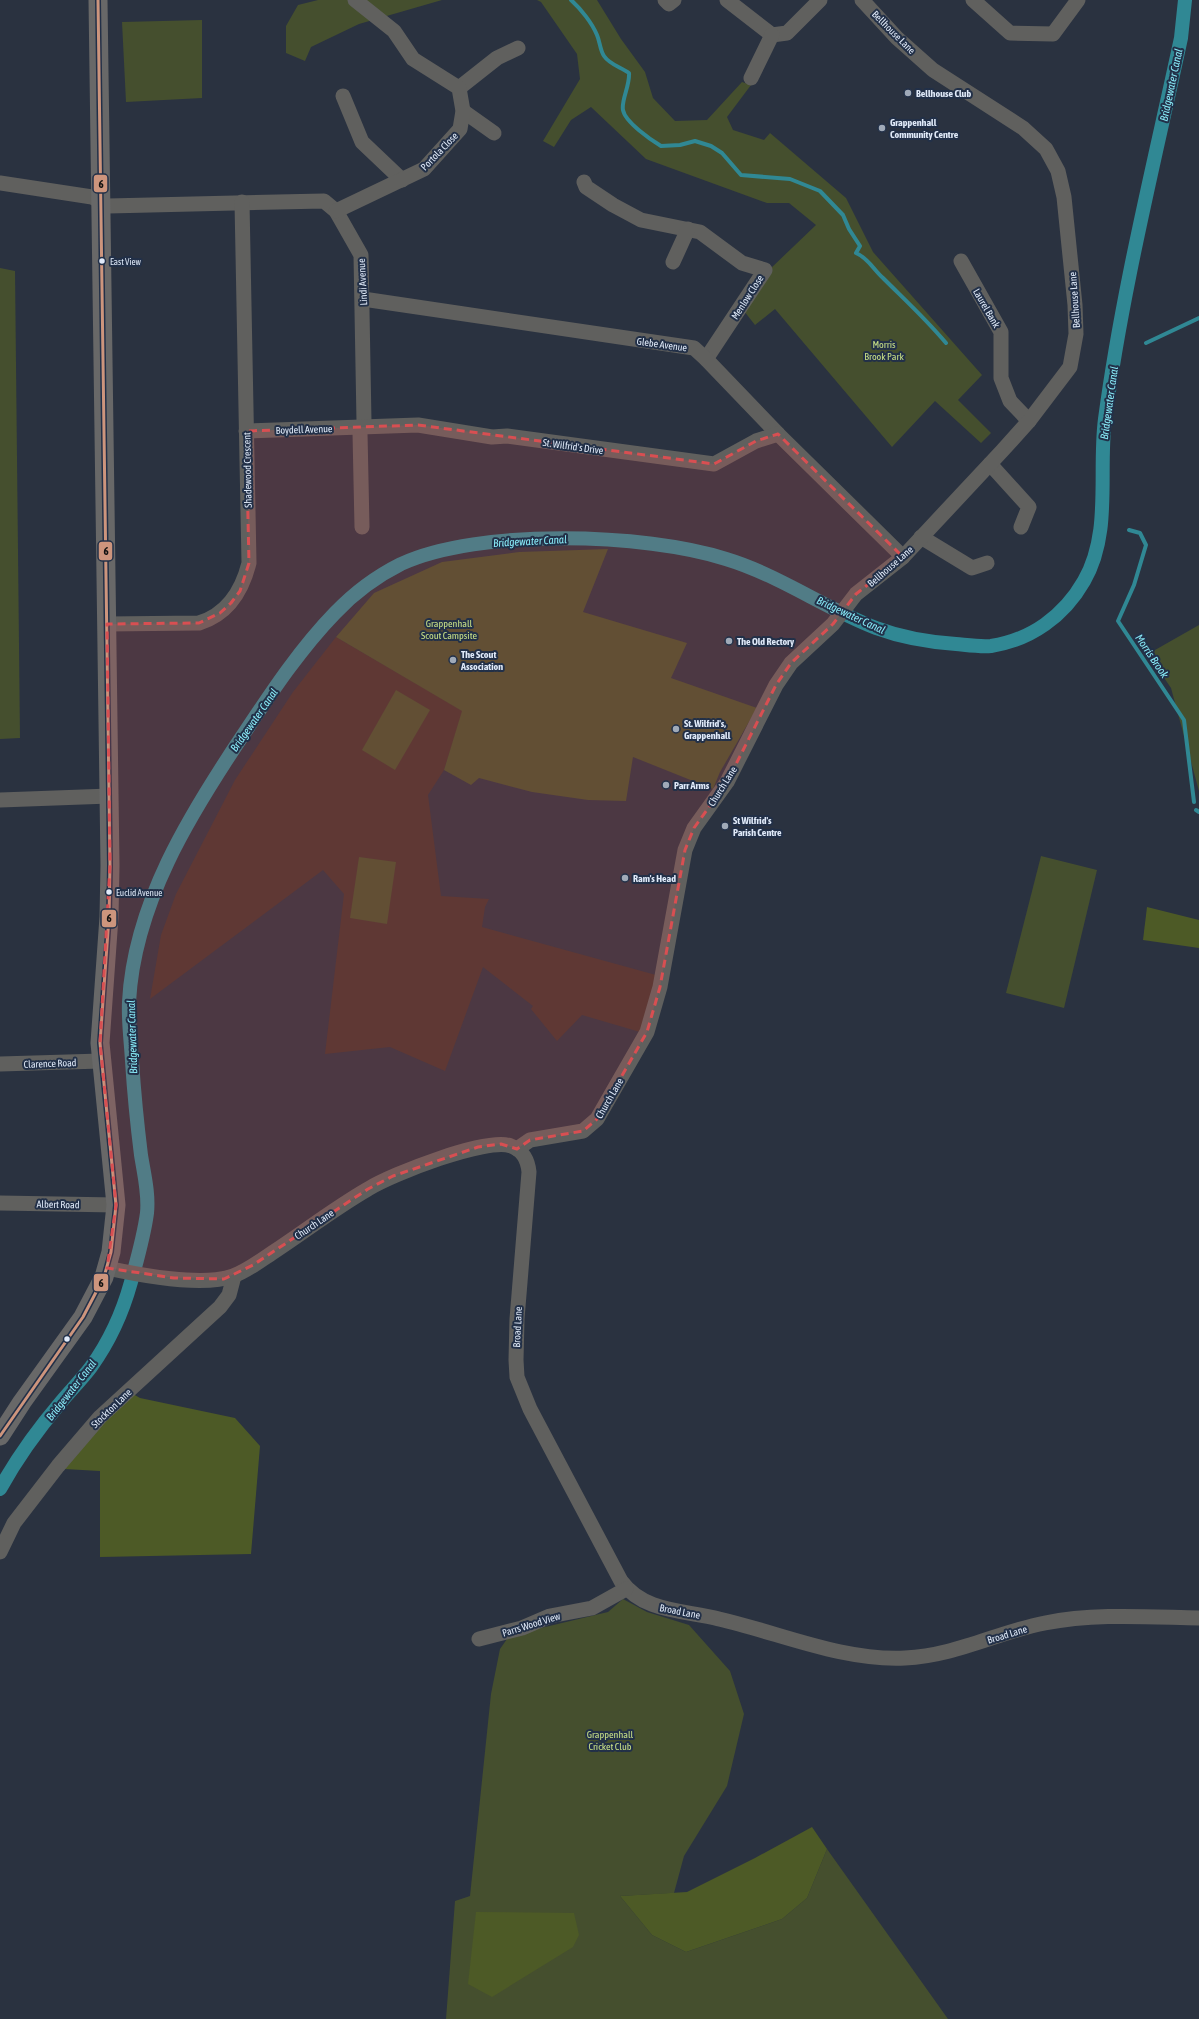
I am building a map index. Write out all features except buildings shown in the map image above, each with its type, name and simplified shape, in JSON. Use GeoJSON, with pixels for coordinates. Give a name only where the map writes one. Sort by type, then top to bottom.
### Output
{"type":"FeatureCollection","features":[{"type":"Feature","properties":{"kind":"main road"},"geometry":{"type":"LineString","coordinates":[[0,1436],[82,1317],[99,1288],[116,1269],[112,1243],[116,1205],[101,1061],[104,969],[109,916],[110,796],[106,624],[98,0]]}},
{"type":"Feature","properties":{"kind":"street"},"geometry":{"type":"LineString","coordinates":[[355,0],[394,31],[413,59],[459,88],[497,58],[518,48]]}},
{"type":"Feature","properties":{"kind":"street"},"geometry":{"type":"LineString","coordinates":[[665,0],[669,4],[674,0]]}},
{"type":"Feature","properties":{"kind":"street"},"geometry":{"type":"LineString","coordinates":[[727,0],[772,35],[787,33],[820,0]]}},
{"type":"Feature","properties":{"kind":"street","name":"Bellhouse Lane"},"geometry":{"type":"LineString","coordinates":[[833,624],[856,594],[903,557],[1029,421],[1070,367],[1076,334],[1075,305],[1064,205],[1058,171],[1046,149],[1023,128],[934,70],[897,38],[862,0]]}},
{"type":"Feature","properties":{"kind":"street"},"geometry":{"type":"LineString","coordinates":[[973,0],[1010,33],[1053,34],[1078,0]]}},
{"type":"Feature","properties":{"kind":"street"},"geometry":{"type":"LineString","coordinates":[[751,78],[772,35]]}},
{"type":"Feature","properties":{"kind":"street","name":"Portola Close"},"geometry":{"type":"LineString","coordinates":[[336,211],[424,169],[460,129],[463,111],[459,88]]}},
{"type":"Feature","properties":{"kind":"street"},"geometry":{"type":"LineString","coordinates":[[343,96],[362,142],[402,180]]}},
{"type":"Feature","properties":{"kind":"street"},"geometry":{"type":"LineString","coordinates":[[463,111],[494,133]]}},
{"type":"Feature","properties":{"kind":"street","name":"Menlow Close"},"geometry":{"type":"LineString","coordinates":[[584,182],[586,187],[612,205],[641,220],[700,232],[742,263],[765,270],[706,359]]}},
{"type":"Feature","properties":{"kind":"street"},"geometry":{"type":"LineString","coordinates":[[0,183],[92,196],[100,201]]}},
{"type":"Feature","properties":{"kind":"street","name":"Lindi Avenue"},"geometry":{"type":"LineString","coordinates":[[100,201],[108,206],[324,201],[336,211],[361,255],[363,299],[364,422],[360,433],[362,527]]}},
{"type":"Feature","properties":{"kind":"street","name":"Shadewood Crescent"},"geometry":{"type":"LineString","coordinates":[[106,624],[199,623],[220,613],[231,602],[240,590],[249,563],[242,202]]}},
{"type":"Feature","properties":{"kind":"street"},"geometry":{"type":"LineString","coordinates":[[673,262],[688,229]]}},
{"type":"Feature","properties":{"kind":"street","name":"Laurel Bank"},"geometry":{"type":"LineString","coordinates":[[961,261],[1001,332],[1001,378],[1010,401],[1029,421]]}},
{"type":"Feature","properties":{"kind":"street","name":"Glebe Avenue"},"geometry":{"type":"LineString","coordinates":[[363,299],[694,348],[778,434],[903,557]]}},
{"type":"Feature","properties":{"kind":"street","name":"St. Wilfrid's Drive"},"geometry":{"type":"LineString","coordinates":[[362,427],[418,426],[492,437],[507,436],[599,450],[714,464],[756,441],[778,434]]}},
{"type":"Feature","properties":{"kind":"street","name":"Boydell Avenue"},"geometry":{"type":"LineString","coordinates":[[246,431],[362,427]]}},
{"type":"Feature","properties":{"kind":"street"},"geometry":{"type":"LineString","coordinates":[[990,464],[1028,507],[1021,527]]}},
{"type":"Feature","properties":{"kind":"street"},"geometry":{"type":"LineString","coordinates":[[921,537],[972,568],[987,563]]}},
{"type":"Feature","properties":{"kind":"street","name":"Church Lane"},"geometry":{"type":"LineString","coordinates":[[116,1269],[147,1275],[202,1280],[234,1276],[368,1189],[392,1176],[478,1147],[501,1144],[517,1149],[530,1140],[583,1131],[598,1120],[647,1032],[660,986],[685,850],[694,828],[727,782],[776,685],[791,663],[833,624]]}},
{"type":"Feature","properties":{"kind":"street"},"geometry":{"type":"LineString","coordinates":[[0,800],[110,796]]}},
{"type":"Feature","properties":{"kind":"street","name":"Clarence Road"},"geometry":{"type":"LineString","coordinates":[[0,1064],[101,1061]]}},
{"type":"Feature","properties":{"kind":"street","name":"Broad Lane"},"geometry":{"type":"LineString","coordinates":[[517,1149],[526,1159],[529,1172],[517,1319],[517,1377],[530,1409],[626,1589],[639,1599],[660,1608],[718,1618],[818,1646],[886,1658],[934,1655],[1045,1623],[1089,1617],[1199,1618]]}},
{"type":"Feature","properties":{"kind":"street","name":"Albert Road"},"geometry":{"type":"LineString","coordinates":[[0,1203],[116,1205]]}},
{"type":"Feature","properties":{"kind":"street","name":"Stockton Lane"},"geometry":{"type":"LineString","coordinates":[[0,1552],[14,1523],[100,1416],[220,1307],[229,1295],[234,1276]]}},
{"type":"Feature","properties":{"kind":"street","name":"Parrs Wood View"},"geometry":{"type":"LineString","coordinates":[[480,1639],[522,1628],[550,1616],[592,1608],[626,1589]]}},
{"type":"Feature","properties":{"kind":"highlighted area"},"geometry":{"type":"Polygon","coordinates":[[[418,425],[714,464],[756,441],[778,434],[903,557],[856,594],[833,624],[791,663],[776,685],[727,782],[694,828],[685,850],[660,987],[647,1032],[597,1119],[583,1131],[530,1140],[517,1149],[501,1144],[478,1147],[393,1176],[368,1189],[253,1265],[224,1279],[174,1278],[107,1268],[116,1205],[100,1043],[110,865],[107,624],[199,623],[220,613],[231,603],[240,591],[249,563],[246,431],[418,425]]]}},
{"type":"Feature","properties":{"kind":"shaded area"},"geometry":{"type":"Polygon","coordinates":[[[336,637],[463,711],[444,770],[428,795],[441,896],[489,899],[485,907],[482,927],[656,975],[640,1032],[582,1015],[557,1041],[531,1009],[533,1006],[483,967],[445,1071],[390,1047],[325,1054],[344,894],[323,870],[150,999],[161,935],[176,894],[235,780],[293,692],[336,637]]]}},
{"type":"Feature","properties":{"kind":"green space"},"geometry":{"type":"Polygon","coordinates":[[[318,0],[442,0],[359,24],[311,47],[305,61],[286,53],[286,26],[298,5],[318,0]]]}},
{"type":"Feature","properties":{"kind":"green space","name":"Morris Brook Park"},"geometry":{"type":"Polygon","coordinates":[[[537,0],[597,0],[621,39],[645,72],[653,98],[675,121],[707,120],[742,82],[751,85],[727,117],[733,130],[764,140],[770,133],[846,198],[873,252],[982,375],[958,400],[991,433],[981,443],[935,401],[892,447],[775,309],[755,325],[744,311],[769,270],[816,225],[789,203],[767,203],[646,159],[591,107],[571,120],[554,147],[543,141],[580,79],[577,54],[541,2],[537,0]]]}},
{"type":"Feature","properties":{"kind":"green space"},"geometry":{"type":"Polygon","coordinates":[[[202,20],[202,98],[126,102],[122,22],[202,20]]]}},
{"type":"Feature","properties":{"kind":"green space"},"geometry":{"type":"Polygon","coordinates":[[[0,268],[15,271],[20,738],[0,739],[0,268]]]}},
{"type":"Feature","properties":{"kind":"green space","name":"Grappenhall Scout Campsite"},"geometry":{"type":"Polygon","coordinates":[[[608,549],[583,612],[687,643],[671,678],[757,708],[720,772],[713,789],[633,757],[626,801],[588,800],[532,792],[479,778],[471,785],[444,770],[462,711],[336,637],[374,593],[442,562],[519,552],[608,549]]]}},
{"type":"Feature","properties":{"kind":"green space"},"geometry":{"type":"Polygon","coordinates":[[[1199,625],[1199,791],[1171,688],[1148,654],[1199,625]]]}},
{"type":"Feature","properties":{"kind":"green space"},"geometry":{"type":"Polygon","coordinates":[[[396,690],[430,710],[395,770],[362,750],[396,690]]]}},
{"type":"Feature","properties":{"kind":"green space"},"geometry":{"type":"Polygon","coordinates":[[[1041,856],[1097,870],[1064,1008],[1006,993],[1041,856]]]}},
{"type":"Feature","properties":{"kind":"green space"},"geometry":{"type":"Polygon","coordinates":[[[359,857],[396,862],[387,924],[350,918],[359,857]]]}},
{"type":"Feature","properties":{"kind":"green space"},"geometry":{"type":"Polygon","coordinates":[[[1147,907],[1199,920],[1199,948],[1143,940],[1147,907]]]}},
{"type":"Feature","properties":{"kind":"green space"},"geometry":{"type":"Polygon","coordinates":[[[133,1394],[140,1398],[235,1418],[260,1446],[251,1554],[100,1557],[100,1471],[64,1469],[61,1466],[133,1394]]]}},
{"type":"Feature","properties":{"kind":"green space","name":"Grappenhall Cricket Club"},"geometry":{"type":"Polygon","coordinates":[[[623,1599],[647,1612],[689,1625],[730,1671],[744,1714],[727,1786],[684,1856],[674,1893],[620,1896],[652,1935],[686,1952],[782,1919],[807,1898],[827,1849],[948,2019],[446,2019],[455,1901],[470,1896],[491,1694],[500,1649],[507,1639],[541,1628],[608,1612],[623,1599]]]}},
{"type":"Feature","properties":{"kind":"green space"},"geometry":{"type":"Polygon","coordinates":[[[812,1827],[827,1849],[807,1898],[782,1919],[686,1952],[652,1935],[620,1896],[687,1892],[755,1858],[812,1827]]]}},
{"type":"Feature","properties":{"kind":"green space"},"geometry":{"type":"Polygon","coordinates":[[[476,1912],[574,1913],[579,1935],[573,1947],[492,1997],[468,1984],[476,1912]]]}},
{"type":"Feature","properties":{"kind":"waterway"},"geometry":{"type":"LineString","coordinates":[[571,0],[592,26],[606,59],[629,73],[623,102],[623,110],[628,120],[633,125],[661,146],[680,145],[695,141],[711,146],[722,153],[741,175],[790,179],[820,191],[843,215],[849,229],[860,246],[856,253],[867,261],[879,275],[923,317],[946,343]]}},
{"type":"Feature","properties":{"kind":"waterway","name":"Bridgewater Canal"},"geometry":{"type":"LineString","coordinates":[[0,1489],[13,1466],[36,1433],[52,1412],[88,1371],[104,1347],[124,1304],[138,1257],[146,1222],[147,1198],[136,1108],[129,1024],[129,1002],[133,966],[141,930],[153,895],[185,828],[223,765],[264,703],[310,641],[335,613],[358,592],[401,564],[434,552],[473,544],[562,538],[652,544],[692,550],[726,559],[764,574],[857,620],[876,628],[915,639],[991,646],[1020,638],[1045,624],[1067,605],[1076,594],[1093,562],[1098,543],[1101,523],[1103,439],[1112,371],[1129,275],[1181,38],[1185,0]]}},
{"type":"Feature","properties":{"kind":"waterway"},"geometry":{"type":"LineString","coordinates":[[1146,343],[1199,318]]}},
{"type":"Feature","properties":{"kind":"waterway","name":"Morris Brook"},"geometry":{"type":"LineString","coordinates":[[1129,530],[1140,533],[1146,545],[1134,585],[1118,621],[1184,720],[1194,802]]}},
{"type":"Feature","properties":{"kind":"transit line","name":"6"},"geometry":{"type":"LineString","coordinates":[[0,1436],[83,1317],[104,1277],[111,1252],[116,1205],[100,1043],[109,917],[110,865],[98,0]]}},
{"type":"Feature","properties":{"kind":"place","name":"Bellhouse Club"},"geometry":{"type":"Point","coordinates":[908,93]}},
{"type":"Feature","properties":{"kind":"place","name":"Grappenhall Community Centre"},"geometry":{"type":"Point","coordinates":[882,128]}},
{"type":"Feature","properties":{"kind":"place","name":"East View"},"geometry":{"type":"Point","coordinates":[102,261]}},
{"type":"Feature","properties":{"kind":"place","name":"The Old Rectory"},"geometry":{"type":"Point","coordinates":[729,641]}},
{"type":"Feature","properties":{"kind":"place","name":"The Scout Association"},"geometry":{"type":"Point","coordinates":[453,660]}},
{"type":"Feature","properties":{"kind":"place","name":"St. Wilfrid's, Grappenhall"},"geometry":{"type":"Point","coordinates":[676,729]}},
{"type":"Feature","properties":{"kind":"place","name":"Parr Arms"},"geometry":{"type":"Point","coordinates":[666,785]}},
{"type":"Feature","properties":{"kind":"place","name":"St Wilfrid's Parish Centre"},"geometry":{"type":"Point","coordinates":[725,826]}},
{"type":"Feature","properties":{"kind":"place","name":"Ram's Head"},"geometry":{"type":"Point","coordinates":[625,878]}},
{"type":"Feature","properties":{"kind":"place","name":"Euclid Avenue"},"geometry":{"type":"Point","coordinates":[109,892]}}]}
